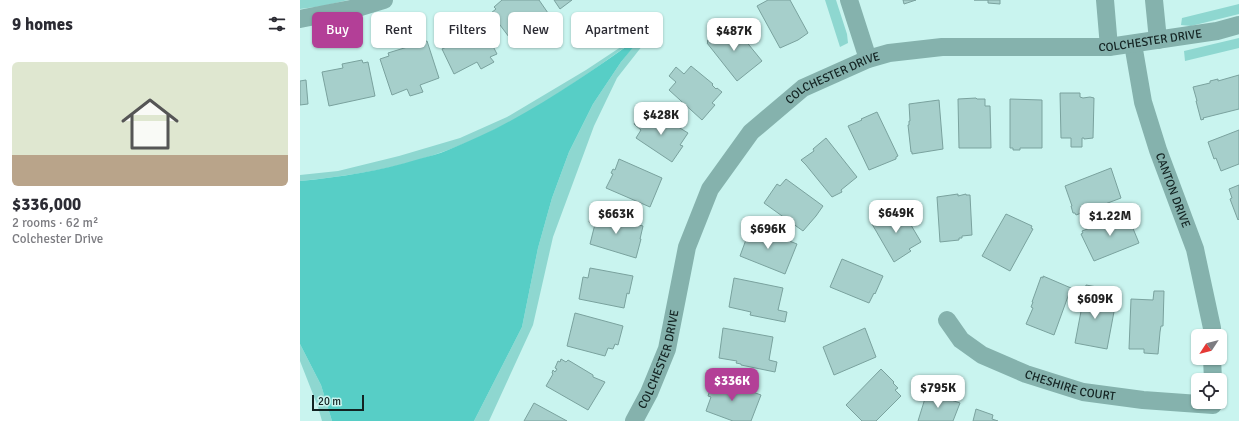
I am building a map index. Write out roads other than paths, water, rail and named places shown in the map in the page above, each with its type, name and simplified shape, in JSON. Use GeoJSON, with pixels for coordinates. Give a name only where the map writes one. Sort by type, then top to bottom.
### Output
{"type":"FeatureCollection","features":[{"type":"Feature","properties":{"kind":"street"},"geometry":{"type":"LineString","coordinates":[[300,19],[361,7],[384,0]]}},
{"type":"Feature","properties":{"kind":"street"},"geometry":{"type":"LineString","coordinates":[[849,0],[868,59]]}},
{"type":"Feature","properties":{"kind":"street"},"geometry":{"type":"LineString","coordinates":[[1105,0],[1109,47]]}},
{"type":"Feature","properties":{"kind":"street"},"geometry":{"type":"LineString","coordinates":[[1154,0],[1158,40]]}},
{"type":"Feature","properties":{"kind":"street","name":"COLCHESTER DRIVE"},"geometry":{"type":"LineString","coordinates":[[634,421],[649,393],[667,349],[687,247],[710,189],[751,132],[804,88],[868,59],[889,54],[942,47],[1109,47],[1217,31],[1239,24]]}},
{"type":"Feature","properties":{"kind":"street","name":"CANTON DRIVE"},"geometry":{"type":"LineString","coordinates":[[1134,44],[1143,102],[1158,150],[1195,249],[1212,329]]}},
{"type":"Feature","properties":{"kind":"street","name":"CHESHIRE COURT"},"geometry":{"type":"LineString","coordinates":[[947,320],[960,340],[982,355],[1026,374],[1083,392],[1212,410]]}}]}
